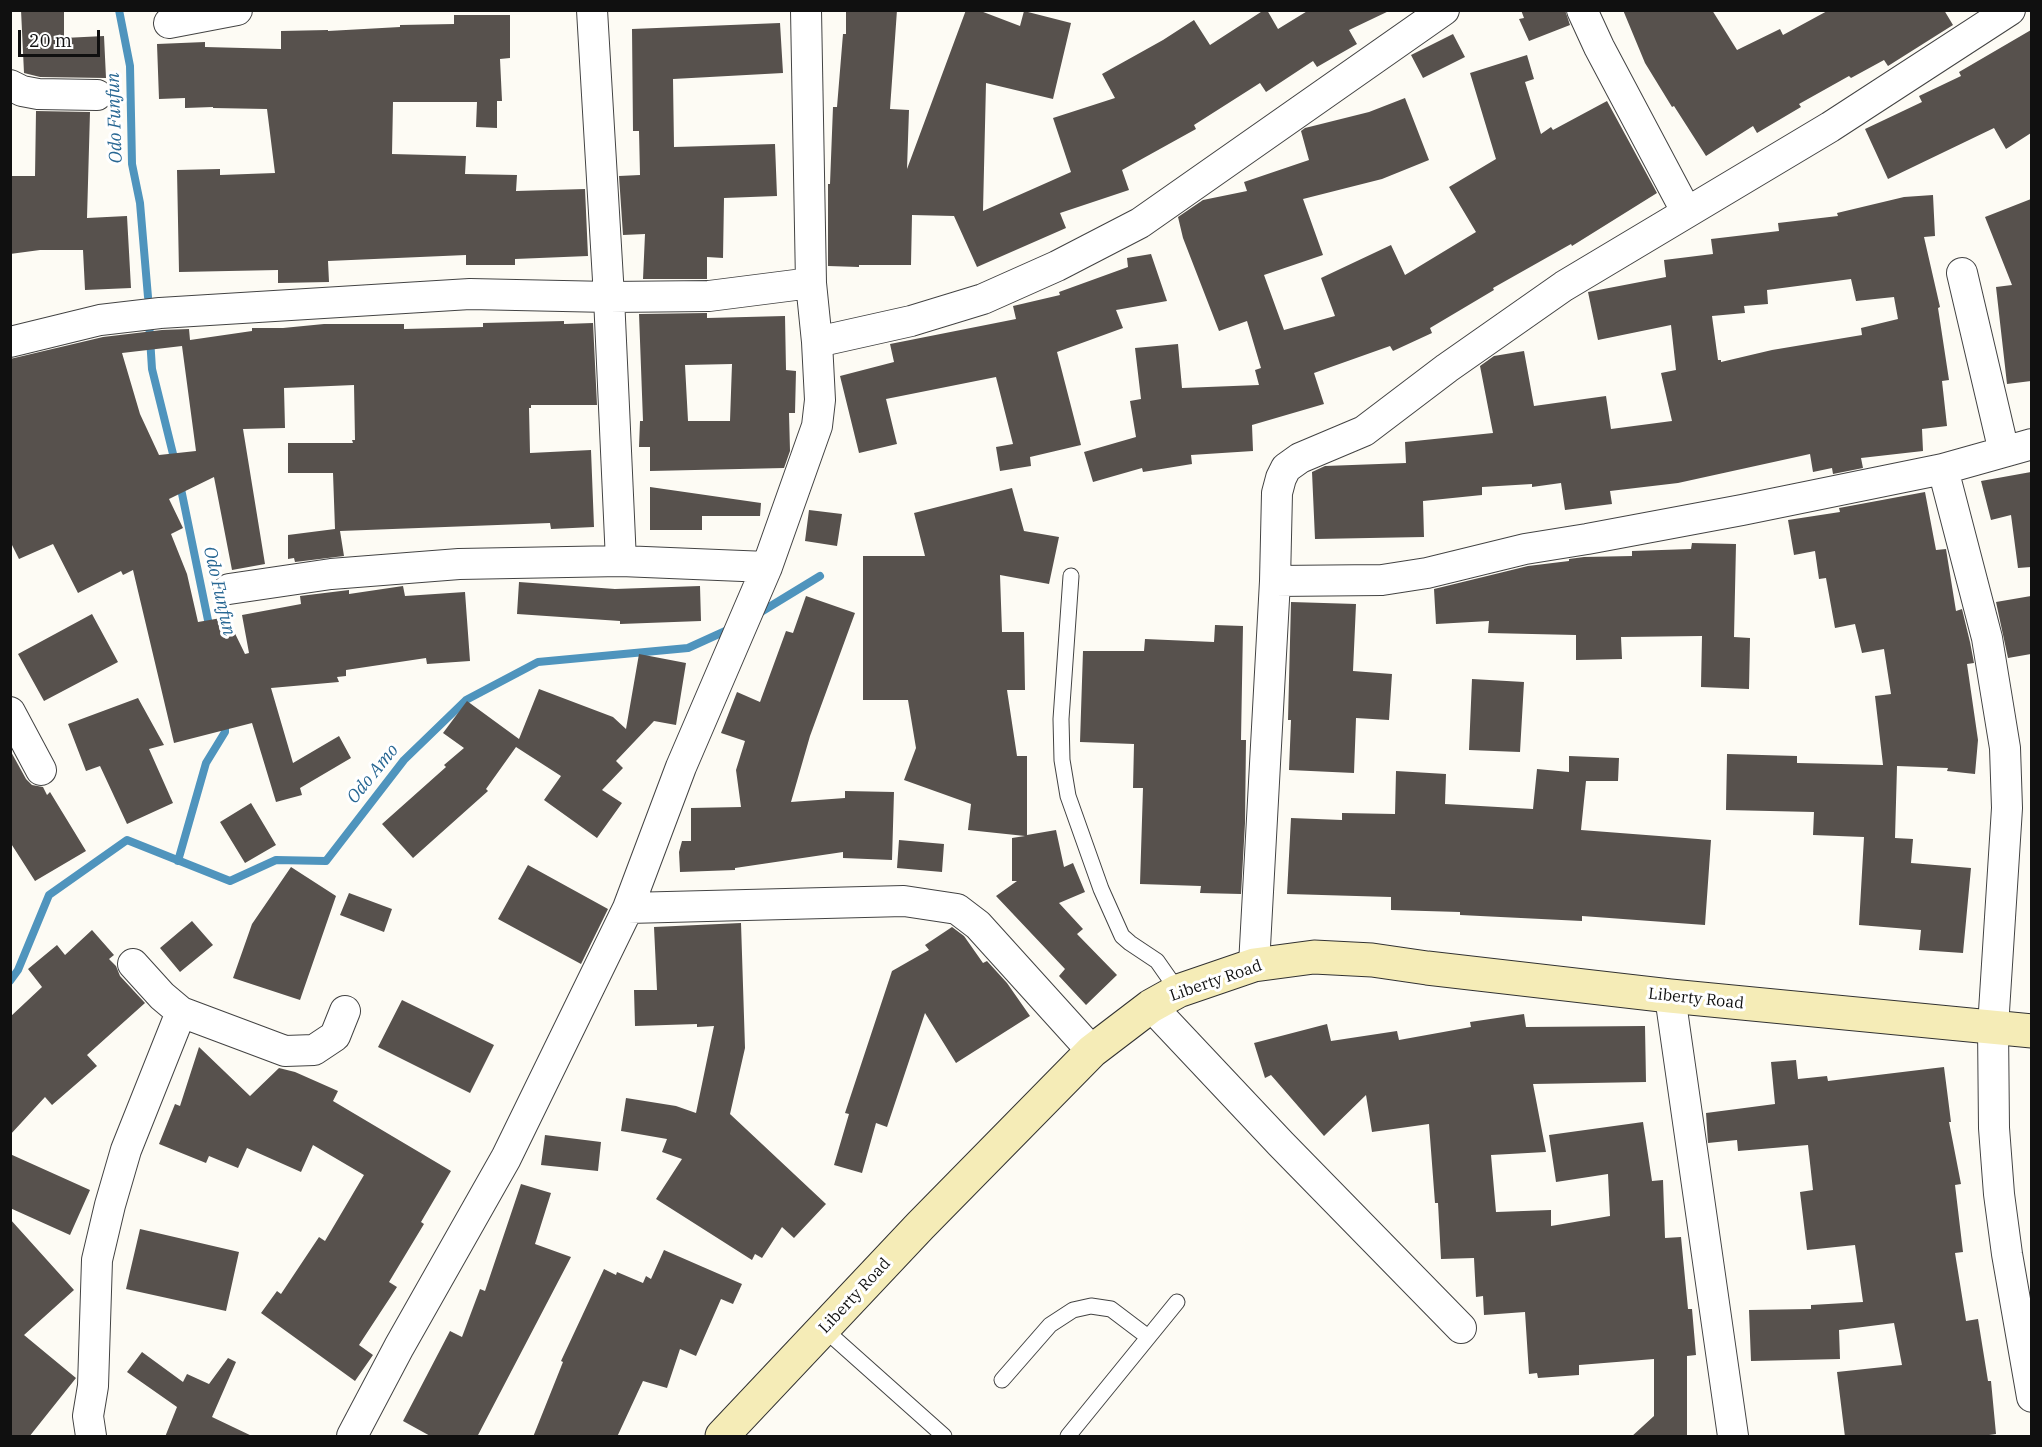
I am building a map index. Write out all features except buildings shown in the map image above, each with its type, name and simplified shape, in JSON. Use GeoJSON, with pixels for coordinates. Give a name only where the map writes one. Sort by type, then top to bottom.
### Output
{"type":"FeatureCollection","features":[{"type":"Feature","properties":{"kind":"street"},"geometry":{"type":"LineString","coordinates":[[169,23],[237,10]]}},
{"type":"Feature","properties":{"kind":"street"},"geometry":{"type":"LineString","coordinates":[[592,10],[609,297],[621,561]]}},
{"type":"Feature","properties":{"kind":"street"},"geometry":{"type":"LineString","coordinates":[[352,1437],[399,1347],[506,1158],[628,908],[681,767],[768,567],[817,426],[820,400],[817,342],[810,283],[806,10]]}},
{"type":"Feature","properties":{"kind":"street"},"geometry":{"type":"LineString","coordinates":[[817,342],[911,321],[983,299],[1057,266],[1140,224],[1444,10]]}},
{"type":"Feature","properties":{"kind":"street"},"geometry":{"type":"LineString","coordinates":[[1582,10],[1599,47],[1686,211]]}},
{"type":"Feature","properties":{"kind":"street"},"geometry":{"type":"LineString","coordinates":[[1254,965],[1275,581],[1277,493],[1286,468],[1300,458],[1364,431],[1447,368],[1564,286],[1830,127],[2010,10]]}},
{"type":"Feature","properties":{"kind":"street"},"geometry":{"type":"LineString","coordinates":[[10,85],[21,91],[38,94],[97,95]]}},
{"type":"Feature","properties":{"kind":"street"},"geometry":{"type":"LineString","coordinates":[[1275,581],[1382,580],[1427,573],[1525,549],[1742,510],[1943,469],[2018,448],[1962,273]]}},
{"type":"Feature","properties":{"kind":"street"},"geometry":{"type":"LineString","coordinates":[[10,342],[100,320],[160,313],[470,294],[609,297],[709,296],[810,283]]}},
{"type":"Feature","properties":{"kind":"street"},"geometry":{"type":"LineString","coordinates":[[1943,469],[1987,638],[2005,748],[2007,808],[1993,1027],[1994,1128],[1999,1194],[2031,1397]]}},
{"type":"Feature","properties":{"kind":"street"},"geometry":{"type":"LineString","coordinates":[[229,589],[331,574],[459,564],[621,561],[768,567]]}},
{"type":"Feature","properties":{"kind":"street"},"geometry":{"type":"LineString","coordinates":[[10,712],[41,770]]}},
{"type":"Feature","properties":{"kind":"street"},"geometry":{"type":"LineString","coordinates":[[628,908],[904,901],[957,909],[978,925],[1092,1051]]}},
{"type":"Feature","properties":{"kind":"street","name":"Liberty Road"},"geometry":{"type":"LineString","coordinates":[[722,1437],[928,1218],[1092,1051],[1164,999],[1254,965],[1314,957],[1372,960],[1670,996],[2031,1031]]}},
{"type":"Feature","properties":{"kind":"street"},"geometry":{"type":"LineString","coordinates":[[133,964],[162,996],[181,1012],[285,1051],[314,1050],[335,1036],[345,1011]]}},
{"type":"Feature","properties":{"kind":"street"},"geometry":{"type":"LineString","coordinates":[[1670,996],[1732,1437]]}},
{"type":"Feature","properties":{"kind":"street"},"geometry":{"type":"LineString","coordinates":[[1164,999],[1281,1143],[1461,1328]]}},
{"type":"Feature","properties":{"kind":"street"},"geometry":{"type":"LineString","coordinates":[[91,1437],[88,1416],[94,1376],[98,1260],[110,1205],[126,1150],[181,1012]]}},
{"type":"Feature","properties":{"kind":"lane"},"geometry":{"type":"LineString","coordinates":[[1071,576],[1061,719],[1062,760],[1068,796],[1101,889],[1122,936],[1157,961],[1164,999]]}},
{"type":"Feature","properties":{"kind":"lane"},"geometry":{"type":"LineString","coordinates":[[1068,1437],[1177,1302]]}},
{"type":"Feature","properties":{"kind":"lane"},"geometry":{"type":"LineString","coordinates":[[1002,1380],[1050,1325],[1073,1310],[1091,1306],[1111,1309],[1148,1337]]}},
{"type":"Feature","properties":{"kind":"lane"},"geometry":{"type":"LineString","coordinates":[[824,1329],[944,1437]]}},
{"type":"Feature","properties":{"kind":"waterway","name":"Odo Funfun"},"geometry":{"type":"LineString","coordinates":[[119,10],[130,66],[132,164],[140,203],[148,297]]}},
{"type":"Feature","properties":{"kind":"waterway","name":"Odo Funfun"},"geometry":{"type":"LineString","coordinates":[[149,322],[152,369],[175,462]]}},
{"type":"Feature","properties":{"kind":"waterway","name":"Odo Funfun"},"geometry":{"type":"LineString","coordinates":[[180,484],[210,630]]}},
{"type":"Feature","properties":{"kind":"waterway","name":"Odo Amo"},"geometry":{"type":"LineString","coordinates":[[756,615],[820,576]]}},
{"type":"Feature","properties":{"kind":"waterway","name":"Odo Amo"},"geometry":{"type":"LineString","coordinates":[[10,981],[18,970],[49,895],[127,840],[230,881],[276,860],[326,861],[404,760],[466,700],[538,662],[688,648],[732,628]]}},
{"type":"Feature","properties":{"kind":"waterway","name":"Odo Funfun"},"geometry":{"type":"LineString","coordinates":[[178,861],[206,763],[225,732],[225,719]]}}]}
